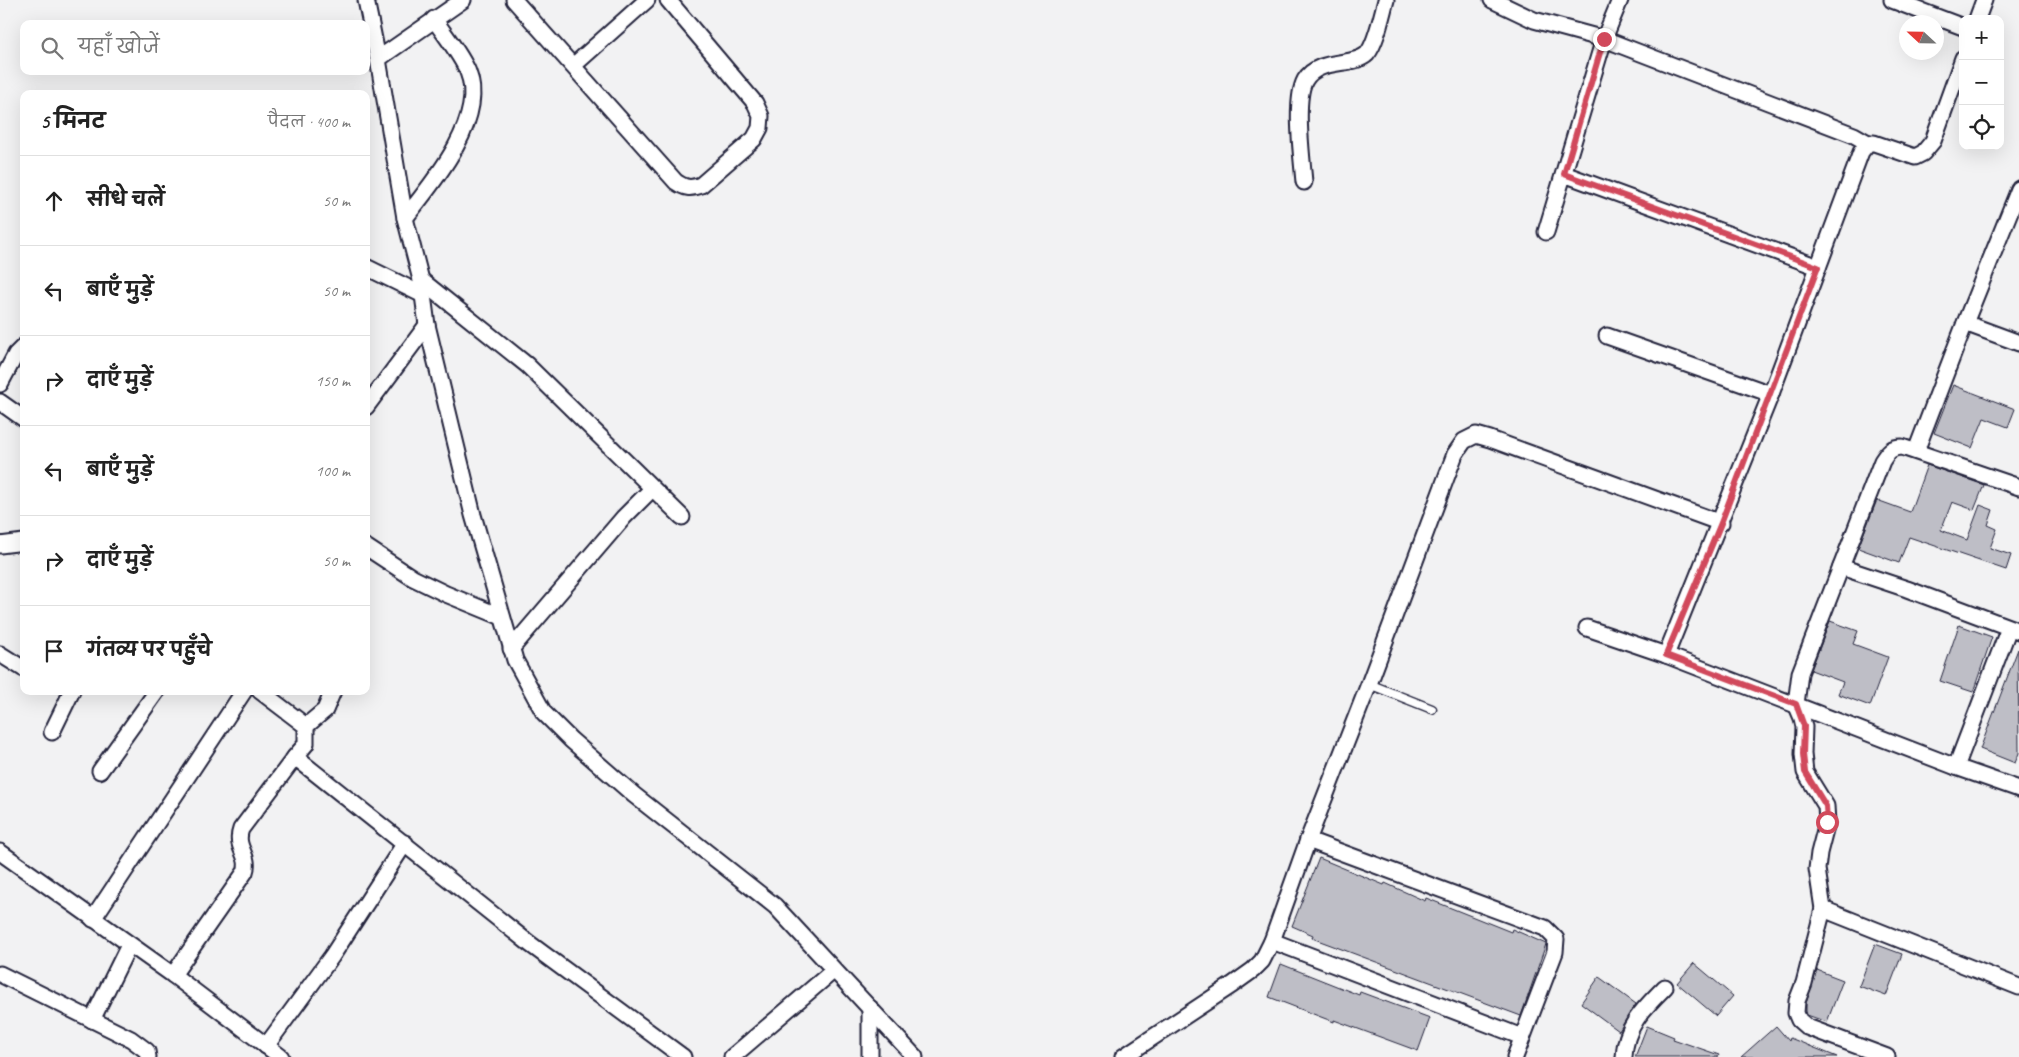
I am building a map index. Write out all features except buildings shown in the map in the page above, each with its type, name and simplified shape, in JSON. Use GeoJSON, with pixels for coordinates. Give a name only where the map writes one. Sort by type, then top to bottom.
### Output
{"type":"FeatureCollection","features":[{"type":"Feature","properties":{"kind":"street"},"geometry":{"type":"LineString","coordinates":[[366,0],[405,218],[422,280],[427,324],[473,515],[515,660],[544,713],[571,740],[634,795],[775,906],[833,971],[915,1057]]}},
{"type":"Feature","properties":{"kind":"street"},"geometry":{"type":"LineString","coordinates":[[378,59],[463,0]]}},
{"type":"Feature","properties":{"kind":"street"},"geometry":{"type":"LineString","coordinates":[[514,0],[676,182],[692,189],[701,185],[754,139],[760,128],[761,116],[755,103],[668,0]]}},
{"type":"Feature","properties":{"kind":"street"},"geometry":{"type":"LineString","coordinates":[[573,66],[647,0]]}},
{"type":"Feature","properties":{"kind":"street"},"geometry":{"type":"LineString","coordinates":[[1304,182],[1300,113],[1301,94],[1306,79],[1316,68],[1365,56],[1371,49],[1386,0]]}},
{"type":"Feature","properties":{"kind":"street"},"geometry":{"type":"LineString","coordinates":[[1492,0],[1534,20],[1604,39],[1854,135],[1868,143],[1874,143],[1914,157],[1923,153],[1933,141],[1962,60]]}},
{"type":"Feature","properties":{"kind":"street"},"geometry":{"type":"LineString","coordinates":[[1546,232],[1604,39],[1620,0]]}},
{"type":"Feature","properties":{"kind":"street"},"geometry":{"type":"LineString","coordinates":[[1892,0],[1959,25]]}},
{"type":"Feature","properties":{"kind":"street"},"geometry":{"type":"LineString","coordinates":[[1978,15],[1984,0]]}},
{"type":"Feature","properties":{"kind":"street"},"geometry":{"type":"LineString","coordinates":[[405,218],[434,181],[457,144],[468,115],[473,91],[468,71],[434,19]]}},
{"type":"Feature","properties":{"kind":"street"},"geometry":{"type":"LineString","coordinates":[[1666,655],[1721,523],[1861,152],[1868,143]]}},
{"type":"Feature","properties":{"kind":"street"},"geometry":{"type":"LineString","coordinates":[[1564,174],[1818,267]]}},
{"type":"Feature","properties":{"kind":"street"},"geometry":{"type":"LineString","coordinates":[[1916,451],[2018,192]]}},
{"type":"Feature","properties":{"kind":"street"},"geometry":{"type":"LineString","coordinates":[[370,269],[423,295]]}},
{"type":"Feature","properties":{"kind":"street"},"geometry":{"type":"LineString","coordinates":[[422,280],[527,365],[682,518]]}},
{"type":"Feature","properties":{"kind":"street"},"geometry":{"type":"LineString","coordinates":[[1965,323],[2019,343]]}},
{"type":"Feature","properties":{"kind":"street"},"geometry":{"type":"LineString","coordinates":[[370,401],[427,324]]}},
{"type":"Feature","properties":{"kind":"street"},"geometry":{"type":"LineString","coordinates":[[1607,336],[1771,394]]}},
{"type":"Feature","properties":{"kind":"street"},"geometry":{"type":"LineString","coordinates":[[0,384],[20,350]]}},
{"type":"Feature","properties":{"kind":"street"},"geometry":{"type":"LineString","coordinates":[[0,402],[20,416]]}},
{"type":"Feature","properties":{"kind":"street"},"geometry":{"type":"LineString","coordinates":[[1123,1057],[1254,970],[1262,961],[1272,941],[1308,840],[1455,454],[1464,441],[1476,435],[1721,523]]}},
{"type":"Feature","properties":{"kind":"street"},"geometry":{"type":"LineString","coordinates":[[1887,1057],[1807,1027],[1799,1020],[1796,1013],[1797,1001],[1804,983],[1823,909],[1817,868],[1827,822],[1826,806],[1805,772],[1803,754],[1804,726],[1796,704],[1800,672],[1882,461],[1888,451],[1895,447],[1902,447],[2019,488]]}},
{"type":"Feature","properties":{"kind":"street"},"geometry":{"type":"LineString","coordinates":[[511,648],[624,517],[652,489]]}},
{"type":"Feature","properties":{"kind":"street"},"geometry":{"type":"LineString","coordinates":[[0,545],[20,542]]}},
{"type":"Feature","properties":{"kind":"street"},"geometry":{"type":"LineString","coordinates":[[370,550],[413,578],[502,617]]}},
{"type":"Feature","properties":{"kind":"street"},"geometry":{"type":"LineString","coordinates":[[1841,567],[1907,589],[2014,630],[1956,767]]}},
{"type":"Feature","properties":{"kind":"street"},"geometry":{"type":"LineString","coordinates":[[1587,628],[1666,655],[1956,767],[2019,789]]}},
{"type":"Feature","properties":{"kind":"street"},"geometry":{"type":"LineString","coordinates":[[0,654],[20,666]]}},
{"type":"Feature","properties":{"kind":"street"},"geometry":{"type":"LineString","coordinates":[[52,732],[70,695]]}},
{"type":"Feature","properties":{"kind":"street"},"geometry":{"type":"LineString","coordinates":[[100,771],[154,695]]}},
{"type":"Feature","properties":{"kind":"street"},"geometry":{"type":"LineString","coordinates":[[92,919],[241,695]]}},
{"type":"Feature","properties":{"kind":"street"},"geometry":{"type":"LineString","coordinates":[[265,695],[306,726]]}},
{"type":"Feature","properties":{"kind":"street"},"geometry":{"type":"LineString","coordinates":[[173,976],[248,866],[239,845],[238,837],[241,829],[306,744],[306,726],[325,710],[331,695]]}},
{"type":"Feature","properties":{"kind":"street"},"geometry":{"type":"LineString","coordinates":[[295,757],[530,944],[683,1057]]}},
{"type":"Feature","properties":{"kind":"street"},"geometry":{"type":"LineString","coordinates":[[1308,840],[1545,928],[1556,939],[1555,952],[1515,1057]]}},
{"type":"Feature","properties":{"kind":"street"},"geometry":{"type":"LineString","coordinates":[[266,1046],[332,956],[405,843]]}},
{"type":"Feature","properties":{"kind":"street"},"geometry":{"type":"LineString","coordinates":[[0,852],[173,976],[281,1057]]}},
{"type":"Feature","properties":{"kind":"street"},"geometry":{"type":"LineString","coordinates":[[1823,909],[2019,987]]}},
{"type":"Feature","properties":{"kind":"street"},"geometry":{"type":"LineString","coordinates":[[1272,941],[1522,1037]]}},
{"type":"Feature","properties":{"kind":"street"},"geometry":{"type":"LineString","coordinates":[[92,1020],[129,945]]}},
{"type":"Feature","properties":{"kind":"street"},"geometry":{"type":"LineString","coordinates":[[732,1057],[833,971]]}},
{"type":"Feature","properties":{"kind":"street"},"geometry":{"type":"LineString","coordinates":[[0,974],[142,1046],[147,1052],[148,1057]]}},
{"type":"Feature","properties":{"kind":"street"},"geometry":{"type":"LineString","coordinates":[[1624,1057],[1628,1032],[1638,1014],[1665,987]]}},
{"type":"Feature","properties":{"kind":"street"},"geometry":{"type":"LineString","coordinates":[[870,1008],[870,1057]]}},
{"type":"Feature","properties":{"kind":"lane"},"geometry":{"type":"LineString","coordinates":[[1369,684],[1432,709]]}},
{"type":"Feature","properties":{"kind":"route"},"geometry":{"type":"LineString","coordinates":[[1604,39],[1564,174],[1818,267],[1721,523],[1666,655],[1796,704],[1804,726],[1803,754],[1805,772],[1826,806],[1827,822]]}}]}
